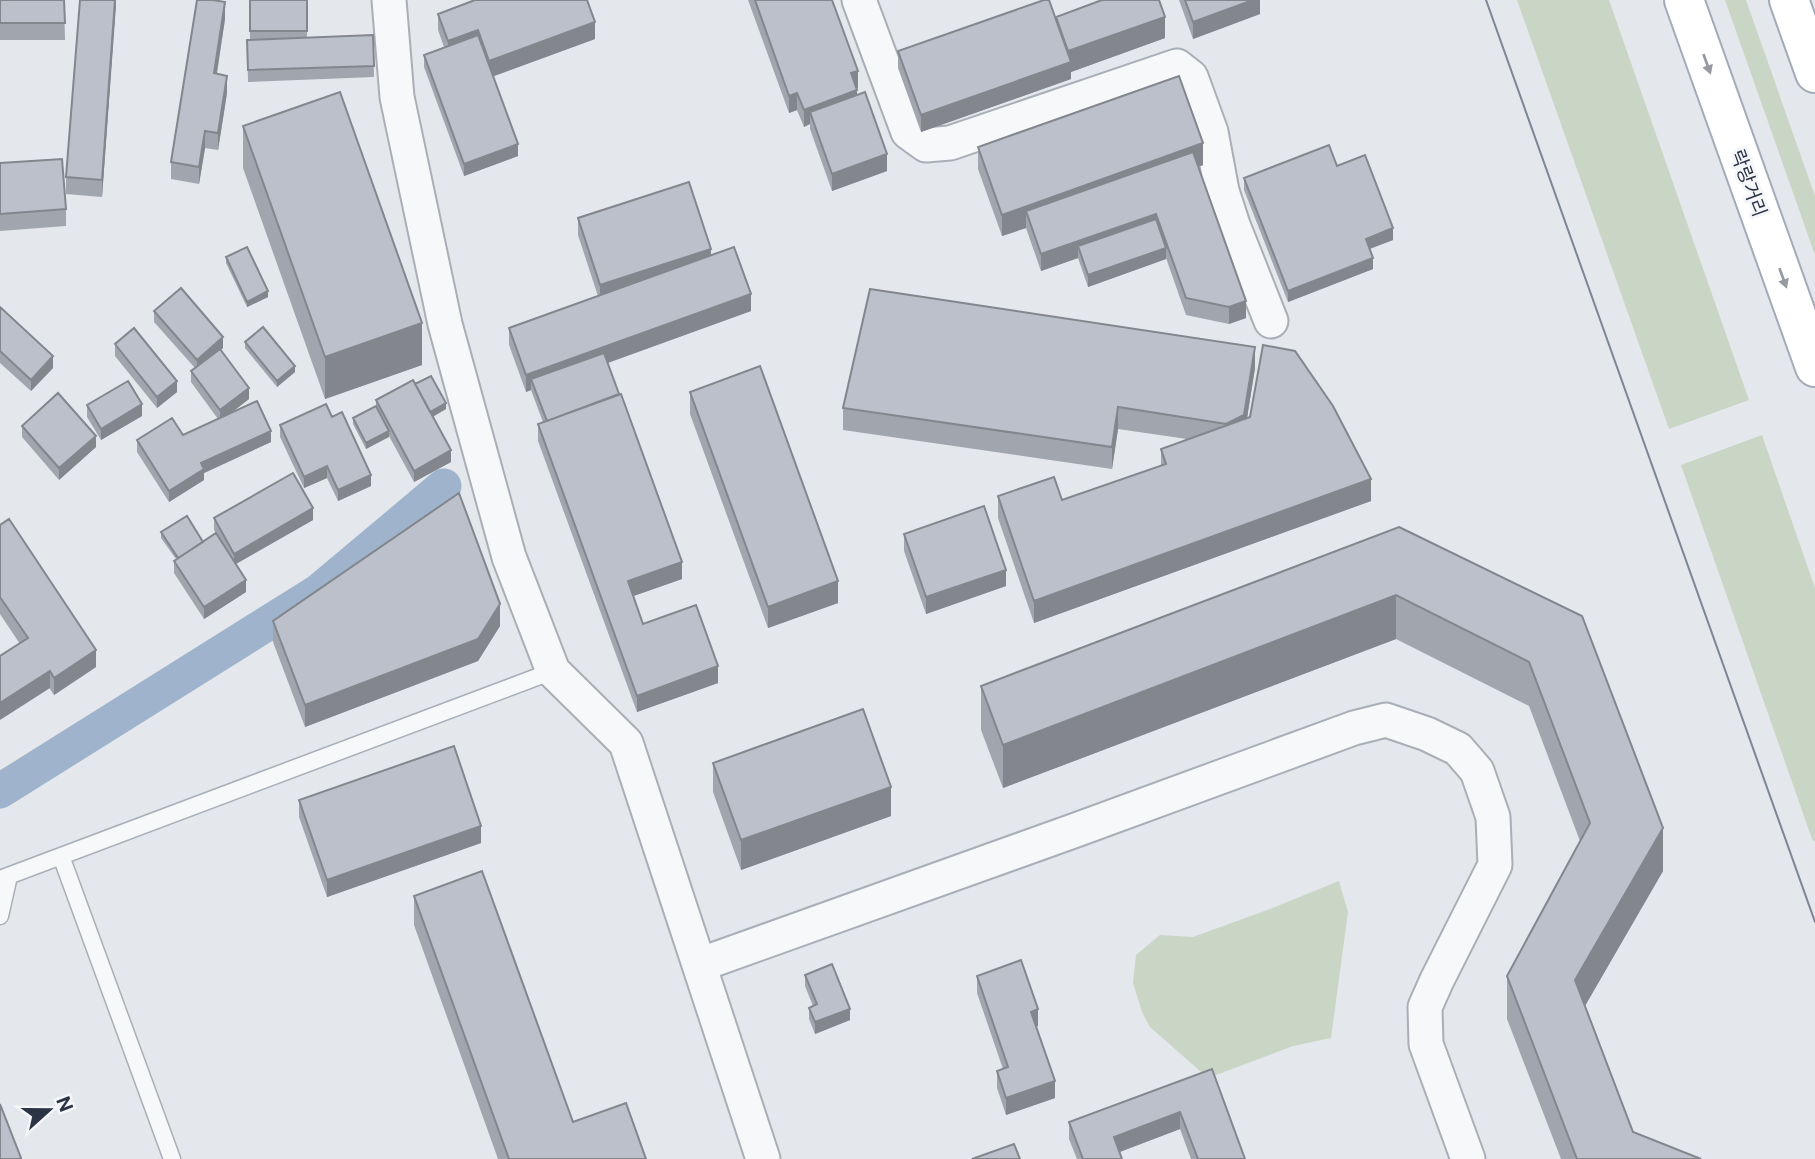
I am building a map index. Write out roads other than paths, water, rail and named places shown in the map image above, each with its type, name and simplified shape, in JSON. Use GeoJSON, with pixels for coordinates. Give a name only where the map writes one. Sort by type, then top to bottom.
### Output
{"type":"FeatureCollection","features":[{"type":"Feature","properties":{"kind":"main road","name":"락랑거리"},"geometry":{"type":"LineString","coordinates":[[1684,0],[1815,367]]}},
{"type":"Feature","properties":{"kind":"main road"},"geometry":{"type":"LineString","coordinates":[[1789,0],[1815,73]]}},
{"type":"Feature","properties":{"kind":"street"},"geometry":{"type":"LineString","coordinates":[[389,0],[397,97],[445,324],[509,557],[553,671],[626,743],[762,1159]]}},
{"type":"Feature","properties":{"kind":"street"},"geometry":{"type":"LineString","coordinates":[[859,0],[908,132],[926,145],[950,143],[1177,66],[1191,77],[1211,132],[1229,213],[1271,321]]}},
{"type":"Feature","properties":{"kind":"street"},"geometry":{"type":"LineString","coordinates":[[699,965],[1354,727],[1386,720],[1427,734],[1458,749],[1477,771],[1493,817],[1494,864],[1425,1007],[1426,1044],[1468,1159]]}},
{"type":"Feature","properties":{"kind":"lane"},"geometry":{"type":"LineString","coordinates":[[0,916],[4,877],[553,671]]}},
{"type":"Feature","properties":{"kind":"lane"},"geometry":{"type":"LineString","coordinates":[[61,856],[172,1159]]}},
{"type":"Feature","properties":{"kind":"waterway"},"geometry":{"type":"LineString","coordinates":[[0,791],[319,591],[444,486]]}},
{"type":"Feature","properties":{"kind":"tram line"},"geometry":{"type":"LineString","coordinates":[[1486,0],[1815,922]]}}]}
